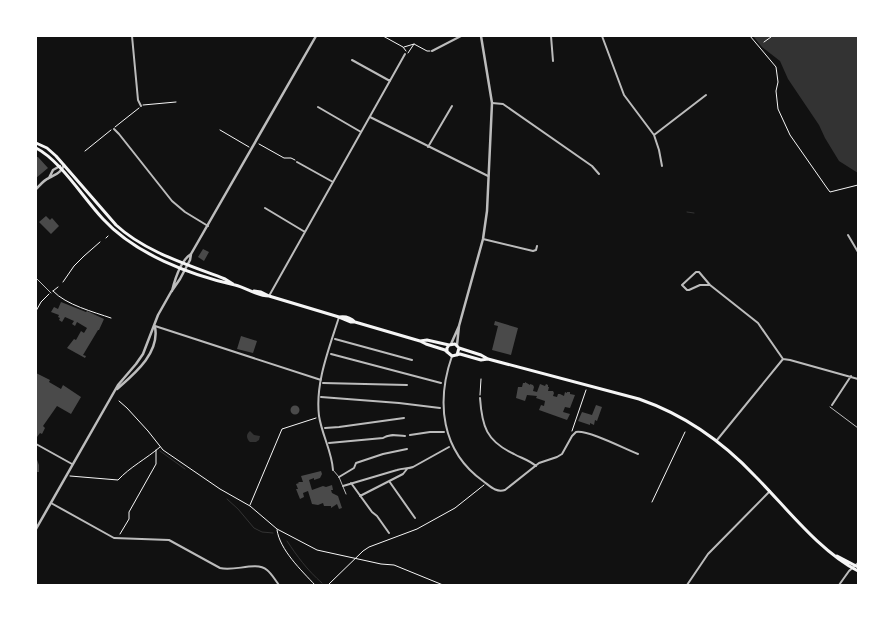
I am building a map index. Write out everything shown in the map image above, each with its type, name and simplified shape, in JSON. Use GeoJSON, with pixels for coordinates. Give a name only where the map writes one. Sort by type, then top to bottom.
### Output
{"type":"FeatureCollection","features":[{"type":"Feature","properties":{"kind":"main road"},"geometry":{"type":"LineString","coordinates":[[36,143],[50,151],[64,165],[116,225],[126,234],[142,244],[188,265],[225,279],[235,286]]}},
{"type":"Feature","properties":{"kind":"main road"},"geometry":{"type":"LineString","coordinates":[[36,148],[46,154],[62,170],[103,219],[121,237],[145,252],[180,268],[224,284],[253,291],[262,296],[269,296],[351,322],[356,322],[420,341],[447,352],[452,356],[464,355],[480,360],[488,359]]}},
{"type":"Feature","properties":{"kind":"main road"},"geometry":{"type":"LineString","coordinates":[[420,341],[427,340],[442,344],[450,344],[482,355],[488,359],[650,403],[687,420],[717,440],[739,459],[809,533],[835,555],[856,566],[858,571]]}},
{"type":"Feature","properties":{"kind":"main road"},"geometry":{"type":"LineString","coordinates":[[447,352],[447,348],[450,344]]}},
{"type":"Feature","properties":{"kind":"main road"},"geometry":{"type":"LineString","coordinates":[[457,355],[458,347]]}},
{"type":"Feature","properties":{"kind":"street"},"geometry":{"type":"LineString","coordinates":[[132,36],[138,100],[140,106]]}},
{"type":"Feature","properties":{"kind":"street"},"geometry":{"type":"LineString","coordinates":[[171,292],[180,268],[191,254],[208,226],[315,37],[311,36]]}},
{"type":"Feature","properties":{"kind":"street"},"geometry":{"type":"LineString","coordinates":[[432,51],[461,36]]}},
{"type":"Feature","properties":{"kind":"street"},"geometry":{"type":"LineString","coordinates":[[450,344],[459,326],[483,239],[487,211],[492,103],[481,36]]}},
{"type":"Feature","properties":{"kind":"street"},"geometry":{"type":"LineString","coordinates":[[551,36],[553,61]]}},
{"type":"Feature","properties":{"kind":"street"},"geometry":{"type":"LineString","coordinates":[[602,36],[624,94],[654,135],[662,166]]}},
{"type":"Feature","properties":{"kind":"street"},"geometry":{"type":"LineString","coordinates":[[269,296],[405,54]]}},
{"type":"Feature","properties":{"kind":"street"},"geometry":{"type":"LineString","coordinates":[[352,60],[390,81]]}},
{"type":"Feature","properties":{"kind":"street"},"geometry":{"type":"LineString","coordinates":[[654,135],[706,95]]}},
{"type":"Feature","properties":{"kind":"street"},"geometry":{"type":"LineString","coordinates":[[492,103],[503,104],[589,163],[599,174]]}},
{"type":"Feature","properties":{"kind":"street"},"geometry":{"type":"LineString","coordinates":[[428,147],[452,106]]}},
{"type":"Feature","properties":{"kind":"street"},"geometry":{"type":"LineString","coordinates":[[318,107],[361,132]]}},
{"type":"Feature","properties":{"kind":"street"},"geometry":{"type":"LineString","coordinates":[[370,117],[489,177]]}},
{"type":"Feature","properties":{"kind":"street"},"geometry":{"type":"LineString","coordinates":[[114,129],[172,201],[184,212],[208,226]]}},
{"type":"Feature","properties":{"kind":"street"},"geometry":{"type":"LineString","coordinates":[[297,162],[333,182]]}},
{"type":"Feature","properties":{"kind":"street"},"geometry":{"type":"LineString","coordinates":[[49,178],[51,172],[58,166],[64,165]]}},
{"type":"Feature","properties":{"kind":"street"},"geometry":{"type":"LineString","coordinates":[[36,189],[49,178],[55,176],[62,170],[64,165]]}},
{"type":"Feature","properties":{"kind":"street"},"geometry":{"type":"LineString","coordinates":[[265,208],[305,232]]}},
{"type":"Feature","properties":{"kind":"street"},"geometry":{"type":"LineString","coordinates":[[848,235],[858,252]]}},
{"type":"Feature","properties":{"kind":"street"},"geometry":{"type":"LineString","coordinates":[[483,239],[531,251],[536,250],[537,246]]}},
{"type":"Feature","properties":{"kind":"street"},"geometry":{"type":"LineString","coordinates":[[36,529],[74,465],[121,380],[139,359],[155,326],[158,315],[188,265],[192,257],[191,254]]}},
{"type":"Feature","properties":{"kind":"street"},"geometry":{"type":"LineString","coordinates":[[710,285],[700,285],[690,290],[687,290],[682,285],[697,272],[710,285],[758,324],[783,359],[858,379]]}},
{"type":"Feature","properties":{"kind":"street"},"geometry":{"type":"LineString","coordinates":[[333,470],[333,460],[320,417],[318,397],[321,380],[339,317]]}},
{"type":"Feature","properties":{"kind":"street"},"geometry":{"type":"LineString","coordinates":[[155,326],[321,380]]}},
{"type":"Feature","properties":{"kind":"street"},"geometry":{"type":"LineString","coordinates":[[115,391],[134,374],[146,358],[156,335],[155,326]]}},
{"type":"Feature","properties":{"kind":"street"},"geometry":{"type":"LineString","coordinates":[[458,347],[459,326]]}},
{"type":"Feature","properties":{"kind":"street"},"geometry":{"type":"LineString","coordinates":[[336,338],[412,360]]}},
{"type":"Feature","properties":{"kind":"street"},"geometry":{"type":"LineString","coordinates":[[331,354],[441,383]]}},
{"type":"Feature","properties":{"kind":"street"},"geometry":{"type":"LineString","coordinates":[[452,356],[444,383],[444,415],[449,439],[460,460],[477,477],[495,489],[500,491],[505,490],[542,462],[560,456],[572,436],[579,431],[609,441],[638,454]]}},
{"type":"Feature","properties":{"kind":"street"},"geometry":{"type":"LineString","coordinates":[[717,440],[783,359]]}},
{"type":"Feature","properties":{"kind":"street"},"geometry":{"type":"LineString","coordinates":[[831,406],[851,376]]}},
{"type":"Feature","properties":{"kind":"street"},"geometry":{"type":"LineString","coordinates":[[323,384],[407,386]]}},
{"type":"Feature","properties":{"kind":"street"},"geometry":{"type":"LineString","coordinates":[[321,398],[399,403],[440,408]]}},
{"type":"Feature","properties":{"kind":"street"},"geometry":{"type":"LineString","coordinates":[[480,398],[482,420],[491,438],[505,450],[531,461],[536,466]]}},
{"type":"Feature","properties":{"kind":"street"},"geometry":{"type":"LineString","coordinates":[[324,428],[404,418]]}},
{"type":"Feature","properties":{"kind":"street"},"geometry":{"type":"LineString","coordinates":[[410,435],[430,432],[444,432]]}},
{"type":"Feature","properties":{"kind":"street"},"geometry":{"type":"LineString","coordinates":[[330,444],[383,438],[386,436],[405,436]]}},
{"type":"Feature","properties":{"kind":"street"},"geometry":{"type":"LineString","coordinates":[[36,444],[74,465]]}},
{"type":"Feature","properties":{"kind":"street"},"geometry":{"type":"LineString","coordinates":[[360,496],[403,474],[407,469],[449,446]]}},
{"type":"Feature","properties":{"kind":"street"},"geometry":{"type":"LineString","coordinates":[[339,478],[354,468],[356,463],[383,454],[407,449]]}},
{"type":"Feature","properties":{"kind":"street"},"geometry":{"type":"LineString","coordinates":[[343,486],[403,468],[407,469]]}},
{"type":"Feature","properties":{"kind":"street"},"geometry":{"type":"LineString","coordinates":[[390,481],[414,518]]}},
{"type":"Feature","properties":{"kind":"street"},"geometry":{"type":"LineString","coordinates":[[351,483],[389,533]]}},
{"type":"Feature","properties":{"kind":"street"},"geometry":{"type":"LineString","coordinates":[[687,585],[708,554],[770,491]]}},
{"type":"Feature","properties":{"kind":"street"},"geometry":{"type":"LineString","coordinates":[[51,503],[114,538],[169,540],[220,568],[263,567],[279,585]]}},
{"type":"Feature","properties":{"kind":"street"},"geometry":{"type":"LineString","coordinates":[[839,585],[856,566]]}},
{"type":"Feature","properties":{"kind":"lane"},"geometry":{"type":"LineString","coordinates":[[36,278],[51,293]]}},
{"type":"Feature","properties":{"kind":"lane"},"geometry":{"type":"LineString","coordinates":[[831,406],[858,428]]}},
{"type":"Feature","properties":{"kind":"lane"},"geometry":{"type":"LineString","coordinates":[[333,470],[339,478],[346,494]]}},
{"type":"Feature","properties":{"kind":"path"},"geometry":{"type":"LineString","coordinates":[[383,36],[403,47],[405,49],[405,54],[408,54],[414,44]]}},
{"type":"Feature","properties":{"kind":"path"},"geometry":{"type":"LineString","coordinates":[[750,36],[776,67],[778,82],[776,91],[778,109],[790,135],[827,188],[830,192],[858,185]]}},
{"type":"Feature","properties":{"kind":"path"},"geometry":{"type":"LineString","coordinates":[[764,42],[771,36]]}},
{"type":"Feature","properties":{"kind":"path"},"geometry":{"type":"LineString","coordinates":[[403,47],[414,44],[427,51],[432,51]]}},
{"type":"Feature","properties":{"kind":"path"},"geometry":{"type":"LineString","coordinates":[[85,151],[114,129],[140,106],[176,102]]}},
{"type":"Feature","properties":{"kind":"path"},"geometry":{"type":"LineString","coordinates":[[220,130],[250,147]]}},
{"type":"Feature","properties":{"kind":"path"},"geometry":{"type":"LineString","coordinates":[[258,143],[284,158],[290,158],[297,162]]}},
{"type":"Feature","properties":{"kind":"path"},"geometry":{"type":"LineString","coordinates":[[63,282],[81,258],[100,242]]}},
{"type":"Feature","properties":{"kind":"path"},"geometry":{"type":"LineString","coordinates":[[36,311],[41,302],[58,287]]}},
{"type":"Feature","properties":{"kind":"path"},"geometry":{"type":"LineString","coordinates":[[53,291],[61,298],[111,318]]}},
{"type":"Feature","properties":{"kind":"path"},"geometry":{"type":"LineString","coordinates":[[480,379],[480,398]]}},
{"type":"Feature","properties":{"kind":"path"},"geometry":{"type":"LineString","coordinates":[[572,431],[586,390]]}},
{"type":"Feature","properties":{"kind":"path"},"geometry":{"type":"LineString","coordinates":[[119,401],[148,431],[160,447],[183,465],[250,506],[277,529],[317,550],[394,565],[443,585]]}},
{"type":"Feature","properties":{"kind":"path"},"geometry":{"type":"LineString","coordinates":[[250,506],[282,429],[320,417]]}},
{"type":"Feature","properties":{"kind":"path"},"geometry":{"type":"LineString","coordinates":[[652,502],[685,432]]}},
{"type":"Feature","properties":{"kind":"path"},"geometry":{"type":"LineString","coordinates":[[70,476],[118,480],[129,468],[160,447]]}},
{"type":"Feature","properties":{"kind":"path"},"geometry":{"type":"LineString","coordinates":[[120,534],[129,519],[129,512],[156,464],[156,450]]}},
{"type":"Feature","properties":{"kind":"path"},"geometry":{"type":"LineString","coordinates":[[328,585],[369,547],[416,529],[455,508],[483,485]]}},
{"type":"Feature","properties":{"kind":"path"},"geometry":{"type":"LineString","coordinates":[[277,529],[282,544],[296,564],[315,585]]}},
{"type":"Feature","properties":{"kind":"shaded area"},"geometry":{"type":"Polygon","coordinates":[[[753,36],[858,36],[858,173],[839,161],[819,125],[788,79],[780,61],[762,47],[753,36]]]}},
{"type":"Feature","properties":{"kind":"shaded area"},"geometry":{"type":"Polygon","coordinates":[[[250,431],[254,435],[260,436],[259,440],[256,442],[250,442],[247,436],[250,431]]]}},
{"type":"Feature","properties":{"kind":"building"},"geometry":{"type":"Polygon","coordinates":[[[36,157],[38,157],[48,168],[36,178],[36,157]]]}},
{"type":"Feature","properties":{"kind":"building"},"geometry":{"type":"Polygon","coordinates":[[[46,216],[50,220],[52,218],[59,226],[51,234],[39,222],[46,216]]]}},
{"type":"Feature","properties":{"kind":"building"},"geometry":{"type":"Polygon","coordinates":[[[203,249],[209,252],[204,261],[198,257],[203,249]]]}},
{"type":"Feature","properties":{"kind":"building"},"geometry":{"type":"Polygon","coordinates":[[[61,302],[104,319],[99,330],[83,355],[86,356],[85,358],[67,348],[74,339],[76,340],[81,331],[84,333],[87,328],[77,322],[75,326],[72,324],[74,321],[65,317],[62,322],[59,320],[59,315],[51,312],[54,307],[58,309],[61,302]]]}},
{"type":"Feature","properties":{"kind":"building"},"geometry":{"type":"Polygon","coordinates":[[[495,321],[518,328],[511,355],[492,350],[498,326],[494,325],[495,321]]]}},
{"type":"Feature","properties":{"kind":"building"},"geometry":{"type":"Polygon","coordinates":[[[241,336],[257,341],[253,353],[237,349],[241,336]]]}},
{"type":"Feature","properties":{"kind":"building"},"geometry":{"type":"Polygon","coordinates":[[[36,373],[50,380],[49,382],[61,389],[63,385],[81,397],[71,414],[57,406],[43,426],[45,428],[42,434],[40,433],[37,437],[36,437],[36,373]]]}},
{"type":"Feature","properties":{"kind":"building"},"geometry":{"type":"Polygon","coordinates":[[[525,382],[533,385],[533,391],[537,392],[540,384],[545,386],[546,384],[549,387],[548,391],[553,391],[553,396],[557,397],[558,394],[560,394],[564,396],[565,392],[570,392],[570,394],[575,395],[570,408],[565,407],[563,412],[570,414],[567,420],[539,410],[541,405],[544,406],[545,401],[536,398],[537,396],[527,395],[525,401],[516,398],[518,387],[522,387],[523,383],[525,382]]]}},
{"type":"Feature","properties":{"kind":"building"},"geometry":{"type":"Polygon","coordinates":[[[295,405],[300,410],[295,415],[290,410],[295,405]]]}},
{"type":"Feature","properties":{"kind":"building"},"geometry":{"type":"Polygon","coordinates":[[[596,405],[602,407],[594,425],[578,421],[582,412],[592,415],[596,405]]]}},
{"type":"Feature","properties":{"kind":"building"},"geometry":{"type":"Polygon","coordinates":[[[36,457],[39,465],[39,472],[36,472],[36,457]]]}},
{"type":"Feature","properties":{"kind":"building"},"geometry":{"type":"Polygon","coordinates":[[[321,471],[322,474],[320,478],[309,480],[312,490],[323,486],[326,487],[332,485],[332,493],[338,496],[342,508],[339,509],[337,504],[331,508],[331,506],[324,506],[323,503],[318,505],[312,504],[308,491],[303,493],[304,497],[300,499],[296,489],[298,489],[296,484],[299,483],[298,482],[303,482],[301,476],[321,471]]]}},
{"type":"Feature","properties":{"kind":"waterway"},"geometry":{"type":"LineString","coordinates":[[687,212],[694,213]]}},
{"type":"Feature","properties":{"kind":"waterway"},"geometry":{"type":"LineString","coordinates":[[160,451],[185,469]]}},
{"type":"Feature","properties":{"kind":"waterway"},"geometry":{"type":"LineString","coordinates":[[227,499],[238,509],[254,528],[262,532],[273,533]]}},
{"type":"Feature","properties":{"kind":"waterway"},"geometry":{"type":"LineString","coordinates":[[287,541],[303,563],[322,583]]}}]}
